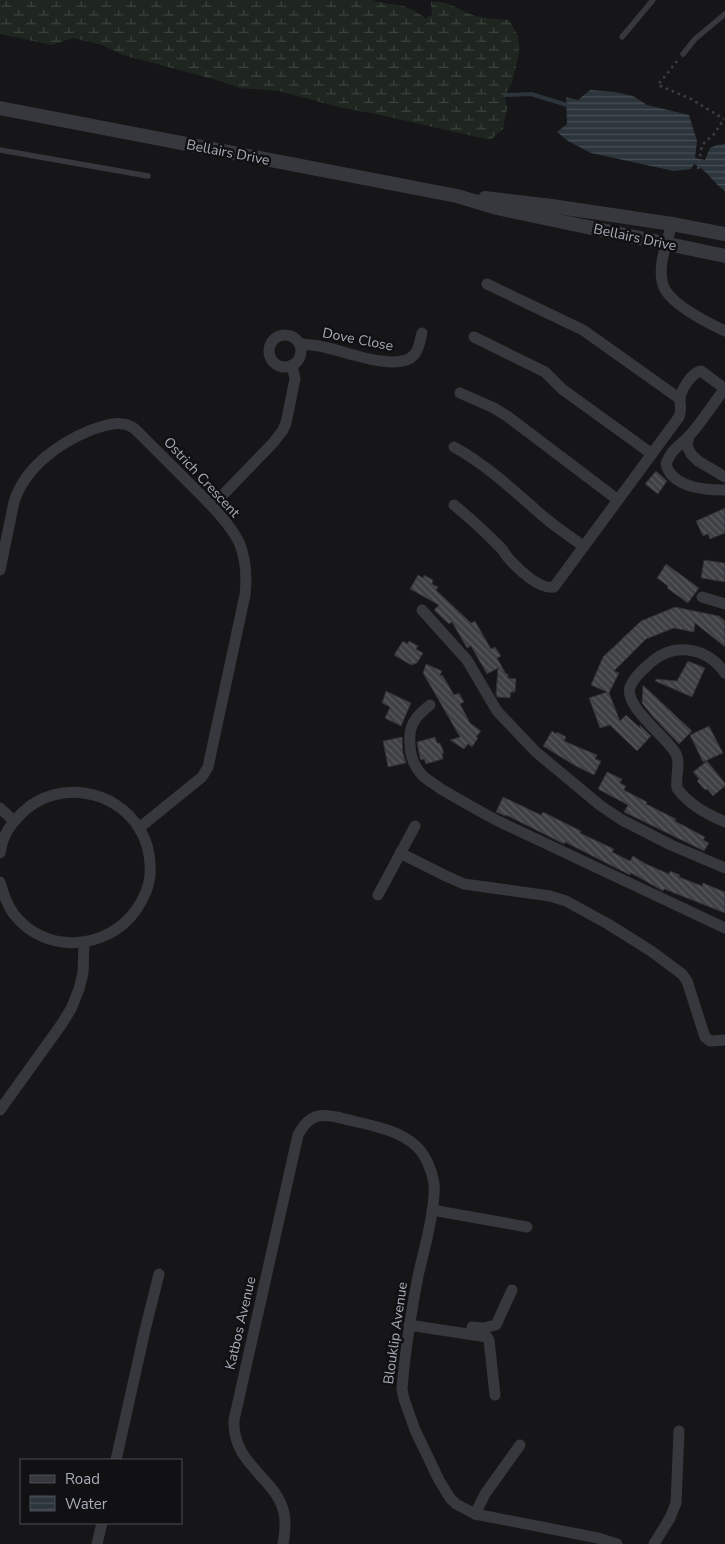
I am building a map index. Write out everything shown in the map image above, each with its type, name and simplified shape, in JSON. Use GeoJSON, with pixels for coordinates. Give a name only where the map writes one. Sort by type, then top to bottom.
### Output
{"type":"FeatureCollection","features":[{"type":"Feature","properties":{"kind":"street","name":"Bellairs Drive"},"geometry":{"type":"LineString","coordinates":[[0,108],[457,196],[498,208],[725,256]]}},
{"type":"Feature","properties":{"kind":"street","name":"Bellairs Drive"},"geometry":{"type":"LineString","coordinates":[[457,196],[498,199],[672,224],[725,234]]}},
{"type":"Feature","properties":{"kind":"street"},"geometry":{"type":"LineString","coordinates":[[672,224],[662,262],[664,287],[668,294],[690,311],[725,331]]}},
{"type":"Feature","properties":{"kind":"street"},"geometry":{"type":"LineString","coordinates":[[487,284],[583,330],[680,399]]}},
{"type":"Feature","properties":{"kind":"street","name":"Dove Close"},"geometry":{"type":"LineString","coordinates":[[292,365],[284,367],[273,362],[270,355],[270,346],[277,337],[284,334],[292,336],[301,344],[322,346],[385,362],[397,363],[405,361],[414,355],[422,333]]}},
{"type":"Feature","properties":{"kind":"street"},"geometry":{"type":"LineString","coordinates":[[474,338],[545,372],[562,389],[652,454]]}},
{"type":"Feature","properties":{"kind":"street"},"geometry":{"type":"LineString","coordinates":[[212,506],[273,443],[283,430],[295,379],[292,365],[301,356],[301,344]]}},
{"type":"Feature","properties":{"kind":"street"},"geometry":{"type":"LineString","coordinates":[[454,505],[500,547],[522,573],[546,587],[552,588],[557,585],[583,546],[679,417],[682,408],[680,399],[691,376],[698,371],[702,371],[725,388],[689,436],[673,450],[666,461],[667,469],[677,479],[687,485],[725,490]]}},
{"type":"Feature","properties":{"kind":"street"},"geometry":{"type":"LineString","coordinates":[[460,393],[507,416],[618,500]]}},
{"type":"Feature","properties":{"kind":"street","name":"Ostrich Crescent"},"geometry":{"type":"LineString","coordinates":[[0,570],[14,502],[17,492],[23,483],[37,466],[56,449],[70,440],[101,427],[120,423],[132,427],[212,506],[231,530],[239,544],[244,558],[245,595],[210,762],[202,777],[140,828]]}},
{"type":"Feature","properties":{"kind":"street"},"geometry":{"type":"LineString","coordinates":[[689,436],[687,446],[693,457],[725,478]]}},
{"type":"Feature","properties":{"kind":"street"},"geometry":{"type":"LineString","coordinates":[[454,447],[474,458],[524,498],[538,512],[583,546]]}},
{"type":"Feature","properties":{"kind":"street"},"geometry":{"type":"LineString","coordinates":[[702,597],[725,604]]}},
{"type":"Feature","properties":{"kind":"street"},"geometry":{"type":"LineString","coordinates":[[422,610],[467,660],[497,711],[536,752],[601,806],[622,820],[671,845],[725,867]]}},
{"type":"Feature","properties":{"kind":"street"},"geometry":{"type":"LineString","coordinates":[[725,673],[707,655],[690,650],[673,650],[654,659],[632,682],[629,689],[631,701],[636,708],[678,757],[677,788],[686,799],[704,812],[725,822]]}},
{"type":"Feature","properties":{"kind":"street"},"geometry":{"type":"LineString","coordinates":[[430,705],[417,717],[410,730],[409,737],[413,760],[420,772],[428,780],[498,821],[725,928]]}},
{"type":"Feature","properties":{"kind":"street"},"geometry":{"type":"LineString","coordinates":[[0,853],[4,838],[14,821],[32,804],[54,794],[79,792],[103,797],[124,810],[140,828],[149,851],[150,877],[143,901],[128,921],[108,936],[84,943],[64,943],[45,938],[28,927],[14,913],[4,896],[0,882]]}},
{"type":"Feature","properties":{"kind":"street"},"geometry":{"type":"LineString","coordinates":[[0,808],[14,821]]}},
{"type":"Feature","properties":{"kind":"street"},"geometry":{"type":"LineString","coordinates":[[378,895],[415,826]]}},
{"type":"Feature","properties":{"kind":"street"},"geometry":{"type":"LineString","coordinates":[[400,853],[464,884],[550,896],[580,908],[651,951],[682,974],[687,981],[706,1039],[710,1042],[725,1040]]}},
{"type":"Feature","properties":{"kind":"street"},"geometry":{"type":"LineString","coordinates":[[0,1110],[71,1009],[83,973],[84,943]]}},
{"type":"Feature","properties":{"kind":"street","name":"Blouklip Avenue"},"geometry":{"type":"LineString","coordinates":[[330,1115],[403,1137],[416,1146],[432,1173],[434,1184],[432,1210],[409,1321],[402,1389],[415,1430],[445,1491],[456,1504],[475,1514],[598,1538],[617,1544]]}},
{"type":"Feature","properties":{"kind":"street","name":"Katbos Avenue"},"geometry":{"type":"LineString","coordinates":[[283,1544],[285,1522],[283,1508],[275,1494],[239,1447],[235,1438],[234,1420],[298,1136],[305,1124],[310,1120],[319,1116],[330,1115]]}},
{"type":"Feature","properties":{"kind":"street"},"geometry":{"type":"LineString","coordinates":[[432,1210],[527,1227]]}},
{"type":"Feature","properties":{"kind":"street"},"geometry":{"type":"LineString","coordinates":[[116,1459],[159,1274]]}},
{"type":"Feature","properties":{"kind":"street"},"geometry":{"type":"LineString","coordinates":[[409,1321],[483,1328],[491,1327],[496,1325],[512,1290]]}},
{"type":"Feature","properties":{"kind":"street"},"geometry":{"type":"LineString","coordinates":[[409,1321],[487,1337],[489,1340],[495,1395]]}},
{"type":"Feature","properties":{"kind":"street"},"geometry":{"type":"LineString","coordinates":[[654,1544],[670,1518],[676,1503],[679,1431]]}},
{"type":"Feature","properties":{"kind":"street"},"geometry":{"type":"LineString","coordinates":[[475,1514],[485,1494],[520,1445]]}},
{"type":"Feature","properties":{"kind":"street"},"geometry":{"type":"LineString","coordinates":[[97,1544],[102,1524]]}},
{"type":"Feature","properties":{"kind":"lane"},"geometry":{"type":"LineString","coordinates":[[622,37],[653,0]]}},
{"type":"Feature","properties":{"kind":"lane"},"geometry":{"type":"LineString","coordinates":[[683,54],[695,39],[725,14]]}},
{"type":"Feature","properties":{"kind":"lane"},"geometry":{"type":"LineString","coordinates":[[0,150],[148,176]]}},
{"type":"Feature","properties":{"kind":"path"},"geometry":{"type":"LineString","coordinates":[[683,54],[658,84],[691,99],[725,119],[714,134],[702,145],[698,169]]}},
{"type":"Feature","properties":{"kind":"green space"},"geometry":{"type":"Polygon","coordinates":[[[0,0],[372,0],[405,7],[425,18],[432,15],[431,2],[438,2],[449,4],[480,17],[509,20],[518,36],[519,54],[512,83],[505,95],[507,108],[503,129],[490,140],[343,108],[278,91],[240,88],[123,55],[102,45],[73,38],[52,45],[0,34],[0,0]]]}},
{"type":"Feature","properties":{"kind":"water"},"geometry":{"type":"Polygon","coordinates":[[[590,90],[633,96],[647,105],[689,115],[697,141],[695,158],[705,160],[710,148],[725,144],[725,191],[694,164],[691,169],[674,171],[591,153],[568,141],[557,132],[567,124],[566,97],[578,100],[590,90]]]}},
{"type":"Feature","properties":{"kind":"building"},"geometry":{"type":"Polygon","coordinates":[[[656,471],[667,481],[658,494],[645,484],[656,471]]]}},
{"type":"Feature","properties":{"kind":"building"},"geometry":{"type":"Polygon","coordinates":[[[725,508],[725,533],[710,539],[708,534],[703,536],[696,521],[725,508]]]}},
{"type":"Feature","properties":{"kind":"building"},"geometry":{"type":"Polygon","coordinates":[[[704,560],[725,563],[725,582],[701,578],[704,560]]]}},
{"type":"Feature","properties":{"kind":"building"},"geometry":{"type":"Polygon","coordinates":[[[666,564],[699,588],[688,603],[667,588],[668,586],[657,578],[666,564]]]}},
{"type":"Feature","properties":{"kind":"building"},"geometry":{"type":"Polygon","coordinates":[[[418,575],[423,578],[424,575],[433,580],[432,584],[438,587],[436,590],[471,623],[475,621],[491,649],[495,647],[501,656],[497,658],[506,674],[508,674],[508,678],[516,679],[515,692],[511,692],[510,698],[497,697],[498,668],[487,674],[471,646],[467,648],[452,622],[449,624],[434,610],[439,605],[410,589],[418,575]]]}},
{"type":"Feature","properties":{"kind":"building"},"geometry":{"type":"Polygon","coordinates":[[[675,607],[719,616],[725,621],[725,647],[695,623],[694,632],[674,628],[646,639],[614,671],[619,673],[609,693],[620,721],[626,715],[651,736],[637,751],[610,725],[600,728],[589,698],[607,692],[591,685],[603,657],[641,621],[675,607]]]}},
{"type":"Feature","properties":{"kind":"building"},"geometry":{"type":"Polygon","coordinates":[[[403,641],[407,644],[409,641],[418,646],[416,649],[423,653],[417,663],[411,665],[394,655],[403,641]]]}},
{"type":"Feature","properties":{"kind":"building"},"geometry":{"type":"Polygon","coordinates":[[[688,661],[705,668],[692,697],[655,681],[656,679],[677,681],[688,661]]]}},
{"type":"Feature","properties":{"kind":"building"},"geometry":{"type":"Polygon","coordinates":[[[426,664],[442,671],[440,675],[443,676],[454,695],[459,693],[464,702],[460,704],[470,723],[481,731],[472,747],[468,744],[464,749],[450,740],[460,737],[423,673],[426,664]]]}},
{"type":"Feature","properties":{"kind":"building"},"geometry":{"type":"Polygon","coordinates":[[[643,685],[692,731],[679,744],[642,703],[643,685]]]}},
{"type":"Feature","properties":{"kind":"building"},"geometry":{"type":"Polygon","coordinates":[[[386,691],[411,703],[401,726],[385,718],[390,707],[382,703],[386,691]]]}},
{"type":"Feature","properties":{"kind":"building"},"geometry":{"type":"Polygon","coordinates":[[[709,726],[723,753],[703,762],[690,735],[709,726]]]}},
{"type":"Feature","properties":{"kind":"building"},"geometry":{"type":"Polygon","coordinates":[[[552,731],[566,737],[564,741],[597,755],[595,759],[601,761],[594,775],[543,746],[552,731]]]}},
{"type":"Feature","properties":{"kind":"building"},"geometry":{"type":"Polygon","coordinates":[[[402,737],[406,763],[388,767],[383,741],[402,737]]]}},
{"type":"Feature","properties":{"kind":"building"},"geometry":{"type":"Polygon","coordinates":[[[435,737],[444,753],[442,754],[443,759],[426,764],[424,759],[421,760],[420,758],[417,742],[435,737]]]}},
{"type":"Feature","properties":{"kind":"building"},"geometry":{"type":"Polygon","coordinates":[[[707,761],[725,783],[725,786],[713,796],[697,781],[699,779],[693,772],[707,761]]]}},
{"type":"Feature","properties":{"kind":"building"},"geometry":{"type":"Polygon","coordinates":[[[607,772],[622,779],[620,783],[626,786],[624,790],[705,837],[703,840],[709,843],[704,851],[624,812],[628,805],[598,789],[607,772]]]}},
{"type":"Feature","properties":{"kind":"building"},"geometry":{"type":"Polygon","coordinates":[[[503,797],[541,815],[543,812],[581,831],[580,833],[614,849],[612,852],[630,861],[633,856],[669,874],[670,871],[680,875],[679,877],[702,886],[703,883],[725,892],[725,913],[664,889],[663,891],[631,873],[630,875],[565,842],[564,844],[506,815],[496,812],[503,797]]]}},
{"type":"Feature","properties":{"kind":"waterway"},"geometry":{"type":"LineString","coordinates":[[505,95],[531,94],[567,105]]}}]}
